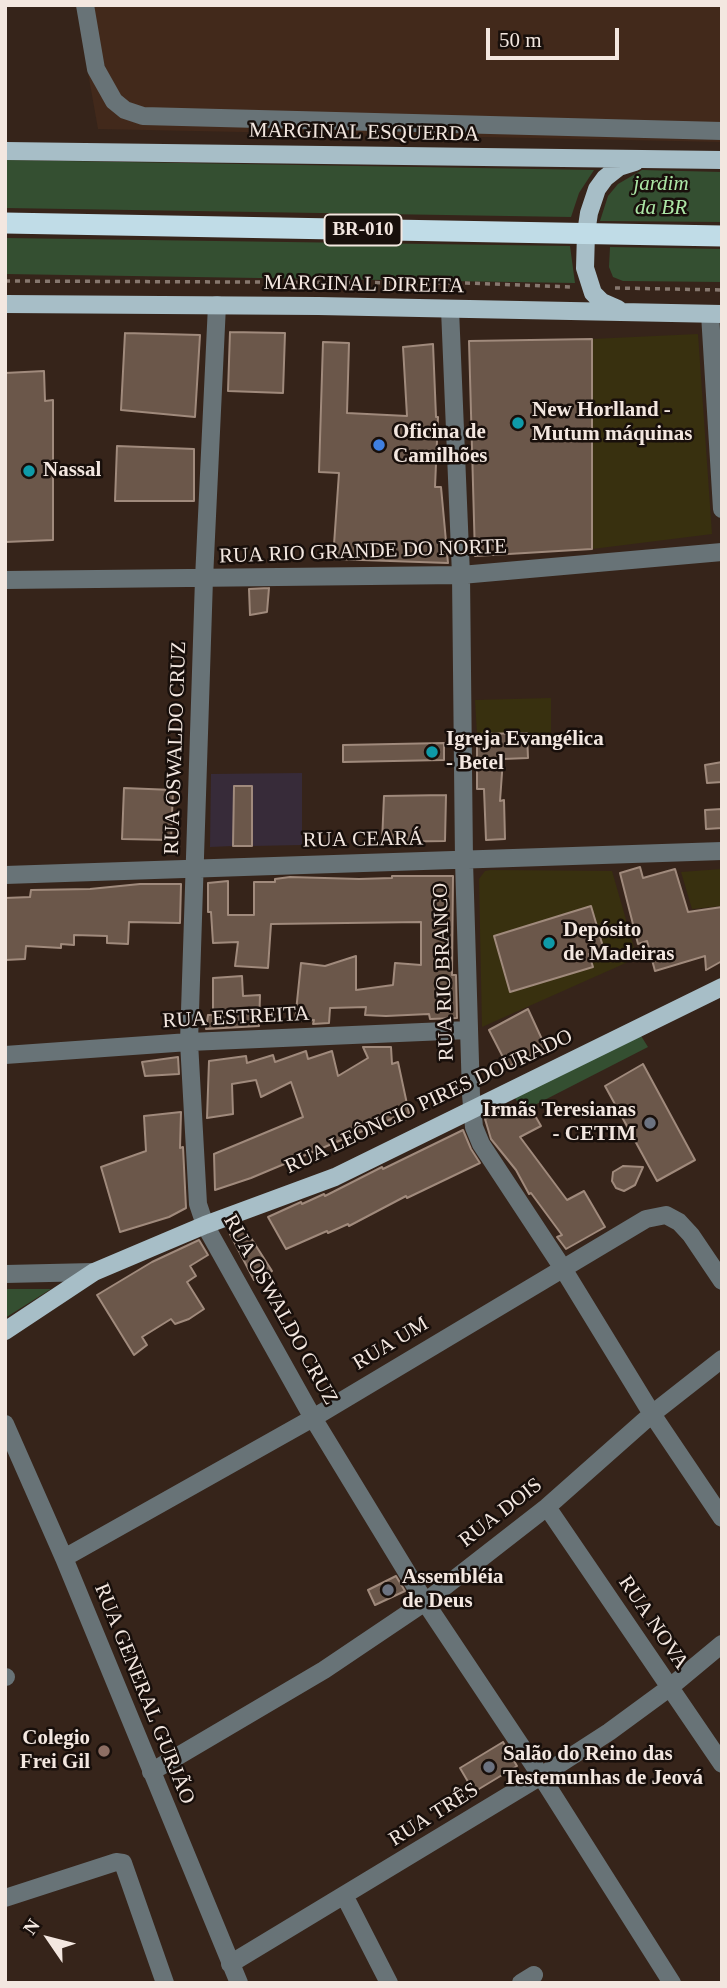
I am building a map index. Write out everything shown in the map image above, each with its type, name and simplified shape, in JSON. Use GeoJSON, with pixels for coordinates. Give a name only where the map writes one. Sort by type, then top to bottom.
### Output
{"type":"FeatureCollection","features":[{"type":"Feature","properties":{"kind":"highway","name":"BR-010"},"geometry":{"type":"LineString","coordinates":[[5,223],[722,236]]}},
{"type":"Feature","properties":{"kind":"main road","name":"MARGINAL ESQUERDA"},"geometry":{"type":"LineString","coordinates":[[5,151],[722,160]]}},
{"type":"Feature","properties":{"kind":"main road"},"geometry":{"type":"LineString","coordinates":[[622,311],[602,302],[593,293],[585,268],[586,233],[593,199],[605,178],[620,167],[642,159]]}},
{"type":"Feature","properties":{"kind":"main road","name":"MARGINAL DIREITA"},"geometry":{"type":"LineString","coordinates":[[5,304],[716,314]]}},
{"type":"Feature","properties":{"kind":"main road","name":"RUA LEÔNCIO PIRES DOURADO"},"geometry":{"type":"LineString","coordinates":[[5,1331],[94,1272],[205,1225],[335,1177],[722,987]]}},
{"type":"Feature","properties":{"kind":"street"},"geometry":{"type":"LineString","coordinates":[[85,5],[96,69],[114,101],[125,110],[143,116],[722,131]]}},
{"type":"Feature","properties":{"kind":"street","name":"RUA OSWALDO CRUZ"},"geometry":{"type":"LineString","coordinates":[[217,305],[204,579],[189,1042],[198,1204],[205,1225],[313,1418],[425,1602],[541,1776],[672,1983]]}},
{"type":"Feature","properties":{"kind":"street","name":"RUA RIO BRANCO"},"geometry":{"type":"LineString","coordinates":[[450,309],[461,575],[464,860],[471,1109],[474,1127],[481,1144],[562,1267],[652,1414],[722,1518]]}},
{"type":"Feature","properties":{"kind":"street"},"geometry":{"type":"LineString","coordinates":[[716,314],[722,330]]}},
{"type":"Feature","properties":{"kind":"street"},"geometry":{"type":"LineString","coordinates":[[716,314],[722,509]]}},
{"type":"Feature","properties":{"kind":"street","name":"RUA RIO GRANDE DO NORTE"},"geometry":{"type":"LineString","coordinates":[[5,580],[461,575],[722,552]]}},
{"type":"Feature","properties":{"kind":"street","name":"RUA CEARÁ"},"geometry":{"type":"LineString","coordinates":[[5,875],[722,851]]}},
{"type":"Feature","properties":{"kind":"street","name":"RUA ESTREITA"},"geometry":{"type":"LineString","coordinates":[[5,1055],[189,1042],[469,1030]]}},
{"type":"Feature","properties":{"kind":"street","name":"RUA UM"},"geometry":{"type":"LineString","coordinates":[[64,1558],[313,1418],[646,1219],[666,1215],[679,1222],[722,1281]]}},
{"type":"Feature","properties":{"kind":"street"},"geometry":{"type":"LineString","coordinates":[[5,1274],[94,1272]]}},
{"type":"Feature","properties":{"kind":"street","name":"RUA DOIS"},"geometry":{"type":"LineString","coordinates":[[151,1772],[324,1671],[425,1602],[548,1507],[652,1414],[722,1359]]}},
{"type":"Feature","properties":{"kind":"street","name":"RUA GENERAL GURJÃO"},"geometry":{"type":"LineString","coordinates":[[5,1424],[64,1558],[239,1983]]}},
{"type":"Feature","properties":{"kind":"street","name":"RUA NOVA"},"geometry":{"type":"LineString","coordinates":[[548,1507],[722,1764]]}},
{"type":"Feature","properties":{"kind":"street","name":"RUA TRÊS"},"geometry":{"type":"LineString","coordinates":[[230,1964],[609,1732],[669,1688],[722,1644]]}},
{"type":"Feature","properties":{"kind":"street"},"geometry":{"type":"LineString","coordinates":[[5,1898],[117,1862],[122,1863],[130,1878],[138,1913],[165,1983]]}},
{"type":"Feature","properties":{"kind":"street"},"geometry":{"type":"LineString","coordinates":[[345,1896],[389,1983]]}},
{"type":"Feature","properties":{"kind":"path"},"geometry":{"type":"LineString","coordinates":[[5,281],[454,283],[575,287]]}},
{"type":"Feature","properties":{"kind":"path"},"geometry":{"type":"LineString","coordinates":[[610,288],[722,290]]}},
{"type":"Feature","properties":{"kind":"shaded area"},"geometry":{"type":"Polygon","coordinates":[[[76,5],[722,5],[722,142],[98,129],[76,5]]]}},
{"type":"Feature","properties":{"kind":"shaded area"},"geometry":{"type":"Polygon","coordinates":[[[302,773],[302,845],[252,846],[252,786],[234,786],[233,846],[210,847],[211,774],[302,773]]]}},
{"type":"Feature","properties":{"kind":"green space"},"geometry":{"type":"Polygon","coordinates":[[[5,160],[594,170],[579,193],[571,217],[5,208],[5,160]]]}},
{"type":"Feature","properties":{"kind":"green space","name":"jardim da BR"},"geometry":{"type":"Polygon","coordinates":[[[642,170],[722,172],[722,222],[600,221],[608,196],[618,184],[642,170]]]}},
{"type":"Feature","properties":{"kind":"green space"},"geometry":{"type":"Polygon","coordinates":[[[5,238],[570,246],[575,283],[5,274],[5,238]]]}},
{"type":"Feature","properties":{"kind":"green space","name":"jardim da BR"},"geometry":{"type":"Polygon","coordinates":[[[610,247],[722,249],[722,282],[623,281],[613,277],[609,267],[610,247]]]}},
{"type":"Feature","properties":{"kind":"green space"},"geometry":{"type":"Polygon","coordinates":[[[638,1031],[648,1047],[523,1111],[512,1093],[638,1031]]]}},
{"type":"Feature","properties":{"kind":"green space"},"geometry":{"type":"Polygon","coordinates":[[[5,1289],[51,1289],[5,1318],[5,1289]]]}},
{"type":"Feature","properties":{"kind":"sand"},"geometry":{"type":"Polygon","coordinates":[[[698,334],[712,534],[592,549],[592,339],[698,334]]]}},
{"type":"Feature","properties":{"kind":"sand"},"geometry":{"type":"Polygon","coordinates":[[[551,698],[551,733],[477,734],[475,700],[551,698]]]}},
{"type":"Feature","properties":{"kind":"sand"},"geometry":{"type":"Polygon","coordinates":[[[722,869],[722,906],[692,909],[681,872],[722,869]]]}},
{"type":"Feature","properties":{"kind":"sand"},"geometry":{"type":"Polygon","coordinates":[[[485,871],[612,871],[637,958],[482,1027],[479,879],[485,871]]]}},
{"type":"Feature","properties":{"kind":"building"},"geometry":{"type":"Polygon","coordinates":[[[230,332],[285,333],[283,393],[228,391],[230,332]]]}},
{"type":"Feature","properties":{"kind":"building"},"geometry":{"type":"Polygon","coordinates":[[[125,333],[200,335],[195,417],[121,410],[125,333]]]}},
{"type":"Feature","properties":{"kind":"building"},"geometry":{"type":"Polygon","coordinates":[[[592,339],[592,549],[475,556],[469,341],[592,339]]]}},
{"type":"Feature","properties":{"kind":"building"},"geometry":{"type":"Polygon","coordinates":[[[323,342],[349,343],[347,413],[407,416],[403,347],[433,344],[438,417],[435,487],[441,487],[448,563],[333,559],[339,473],[319,472],[323,342]]]}},
{"type":"Feature","properties":{"kind":"building","name":"Nassal"},"geometry":{"type":"Polygon","coordinates":[[[44,371],[45,401],[53,400],[53,540],[5,542],[5,373],[44,371]]]}},
{"type":"Feature","properties":{"kind":"building"},"geometry":{"type":"Polygon","coordinates":[[[117,446],[194,449],[194,501],[115,501],[117,446]]]}},
{"type":"Feature","properties":{"kind":"building"},"geometry":{"type":"Polygon","coordinates":[[[269,588],[267,612],[250,615],[249,589],[269,588]]]}},
{"type":"Feature","properties":{"kind":"building"},"geometry":{"type":"Polygon","coordinates":[[[527,733],[528,758],[503,759],[500,801],[504,800],[505,839],[486,840],[484,789],[477,789],[477,734],[527,733]]]}},
{"type":"Feature","properties":{"kind":"building"},"geometry":{"type":"Polygon","coordinates":[[[444,743],[444,760],[343,762],[343,745],[444,743]]]}},
{"type":"Feature","properties":{"kind":"building"},"geometry":{"type":"Polygon","coordinates":[[[722,762],[722,782],[707,783],[705,765],[722,762]]]}},
{"type":"Feature","properties":{"kind":"building"},"geometry":{"type":"Polygon","coordinates":[[[234,786],[252,786],[252,846],[233,846],[234,786]]]}},
{"type":"Feature","properties":{"kind":"building"},"geometry":{"type":"Polygon","coordinates":[[[124,788],[173,790],[171,840],[122,839],[124,788]]]}},
{"type":"Feature","properties":{"kind":"building"},"geometry":{"type":"Polygon","coordinates":[[[446,795],[445,841],[382,842],[384,796],[446,795]]]}},
{"type":"Feature","properties":{"kind":"building"},"geometry":{"type":"Polygon","coordinates":[[[722,809],[722,828],[706,829],[705,810],[722,809]]]}},
{"type":"Feature","properties":{"kind":"building"},"geometry":{"type":"Polygon","coordinates":[[[640,867],[643,878],[675,869],[688,912],[722,907],[722,961],[706,970],[705,956],[655,971],[647,941],[638,944],[620,873],[640,867]]]}},
{"type":"Feature","properties":{"kind":"building"},"geometry":{"type":"Polygon","coordinates":[[[453,876],[452,975],[456,975],[457,1018],[430,1019],[429,1014],[365,1015],[366,1007],[330,1008],[329,1023],[313,1024],[314,1020],[295,1021],[301,963],[325,966],[356,956],[356,990],[393,985],[395,963],[421,965],[421,922],[271,924],[268,968],[235,966],[238,942],[213,943],[211,912],[208,912],[208,883],[228,881],[228,915],[254,915],[254,882],[275,882],[275,879],[290,877],[359,879],[453,876]]]}},
{"type":"Feature","properties":{"kind":"building"},"geometry":{"type":"Polygon","coordinates":[[[140,884],[181,884],[180,923],[129,922],[128,944],[107,943],[107,936],[74,935],[74,945],[61,944],[61,948],[26,946],[25,959],[5,960],[5,898],[30,897],[31,890],[90,889],[140,884]]]}},
{"type":"Feature","properties":{"kind":"building","name":"Depósito de Madeiras"},"geometry":{"type":"Polygon","coordinates":[[[591,906],[604,950],[589,954],[593,967],[510,992],[494,936],[591,906]]]}},
{"type":"Feature","properties":{"kind":"building"},"geometry":{"type":"Polygon","coordinates":[[[242,976],[243,996],[260,995],[259,1026],[206,1029],[208,1015],[213,1015],[213,978],[242,976]]]}},
{"type":"Feature","properties":{"kind":"building"},"geometry":{"type":"Polygon","coordinates":[[[528,1009],[546,1048],[508,1067],[489,1030],[528,1009]]]}},
{"type":"Feature","properties":{"kind":"building"},"geometry":{"type":"Polygon","coordinates":[[[363,1047],[391,1047],[392,1064],[398,1062],[410,1118],[397,1122],[396,1117],[251,1178],[215,1190],[214,1154],[303,1117],[291,1082],[261,1097],[256,1080],[232,1084],[233,1114],[207,1118],[209,1061],[246,1056],[247,1063],[273,1055],[275,1062],[306,1051],[308,1059],[332,1051],[338,1076],[368,1058],[363,1047]]]}},
{"type":"Feature","properties":{"kind":"building"},"geometry":{"type":"Polygon","coordinates":[[[178,1057],[179,1074],[145,1076],[142,1062],[178,1057]]]}},
{"type":"Feature","properties":{"kind":"building","name":"Irmãs Teresianas - CETIM"},"geometry":{"type":"Polygon","coordinates":[[[643,1064],[695,1160],[657,1181],[605,1086],[643,1064]]]}},
{"type":"Feature","properties":{"kind":"building"},"geometry":{"type":"Polygon","coordinates":[[[507,1107],[512,1117],[530,1107],[541,1126],[520,1137],[567,1200],[584,1191],[605,1227],[566,1249],[557,1237],[562,1235],[531,1193],[529,1194],[516,1170],[491,1139],[485,1119],[507,1107]]]}},
{"type":"Feature","properties":{"kind":"building"},"geometry":{"type":"Polygon","coordinates":[[[181,1112],[180,1148],[183,1147],[186,1208],[169,1217],[120,1232],[101,1167],[146,1151],[144,1116],[181,1112]]]}},
{"type":"Feature","properties":{"kind":"building"},"geometry":{"type":"Polygon","coordinates":[[[463,1130],[480,1163],[407,1198],[406,1196],[349,1226],[348,1224],[328,1233],[327,1231],[286,1249],[268,1217],[301,1202],[302,1204],[324,1194],[325,1196],[463,1130]]]}},
{"type":"Feature","properties":{"kind":"building"},"geometry":{"type":"Polygon","coordinates":[[[623,1166],[643,1167],[635,1185],[624,1191],[616,1188],[612,1181],[613,1172],[623,1166]]]}},
{"type":"Feature","properties":{"kind":"building"},"geometry":{"type":"Polygon","coordinates":[[[244,1227],[272,1271],[254,1280],[230,1234],[244,1227]]]}},
{"type":"Feature","properties":{"kind":"building"},"geometry":{"type":"Polygon","coordinates":[[[199,1240],[208,1255],[190,1266],[196,1276],[187,1282],[204,1309],[175,1324],[171,1319],[142,1337],[147,1345],[134,1355],[97,1295],[152,1262],[199,1240]]]}},
{"type":"Feature","properties":{"kind":"building","name":"Assembléia de Deus"},"geometry":{"type":"Polygon","coordinates":[[[396,1576],[405,1591],[375,1605],[368,1590],[396,1576]]]}},
{"type":"Feature","properties":{"kind":"building","name":"Salão do Reino das Testemunhas de Jeová"},"geometry":{"type":"Polygon","coordinates":[[[503,1742],[517,1766],[474,1792],[460,1768],[503,1742]]]}},
{"type":"Feature","properties":{"kind":"place","name":"New Horlland - Mutum máquinas"},"geometry":{"type":"Point","coordinates":[518,423]}},
{"type":"Feature","properties":{"kind":"place","name":"Oficina de Camilhões"},"geometry":{"type":"Point","coordinates":[379,445]}},
{"type":"Feature","properties":{"kind":"place","name":"Nassal"},"geometry":{"type":"Point","coordinates":[29,471]}},
{"type":"Feature","properties":{"kind":"place","name":"Igreja Evangélica - Betel"},"geometry":{"type":"Point","coordinates":[432,752]}},
{"type":"Feature","properties":{"kind":"place","name":"Depósito de Madeiras"},"geometry":{"type":"Point","coordinates":[549,943]}},
{"type":"Feature","properties":{"kind":"place","name":"Irmãs Teresianas - CETIM"},"geometry":{"type":"Point","coordinates":[650,1123]}},
{"type":"Feature","properties":{"kind":"place","name":"Assembléia de Deus"},"geometry":{"type":"Point","coordinates":[388,1590]}},
{"type":"Feature","properties":{"kind":"place","name":"Colegio Frei Gil"},"geometry":{"type":"Point","coordinates":[104,1751]}},
{"type":"Feature","properties":{"kind":"place","name":"Salão do Reino das Testemunhas de Jeová"},"geometry":{"type":"Point","coordinates":[489,1767]}}]}
